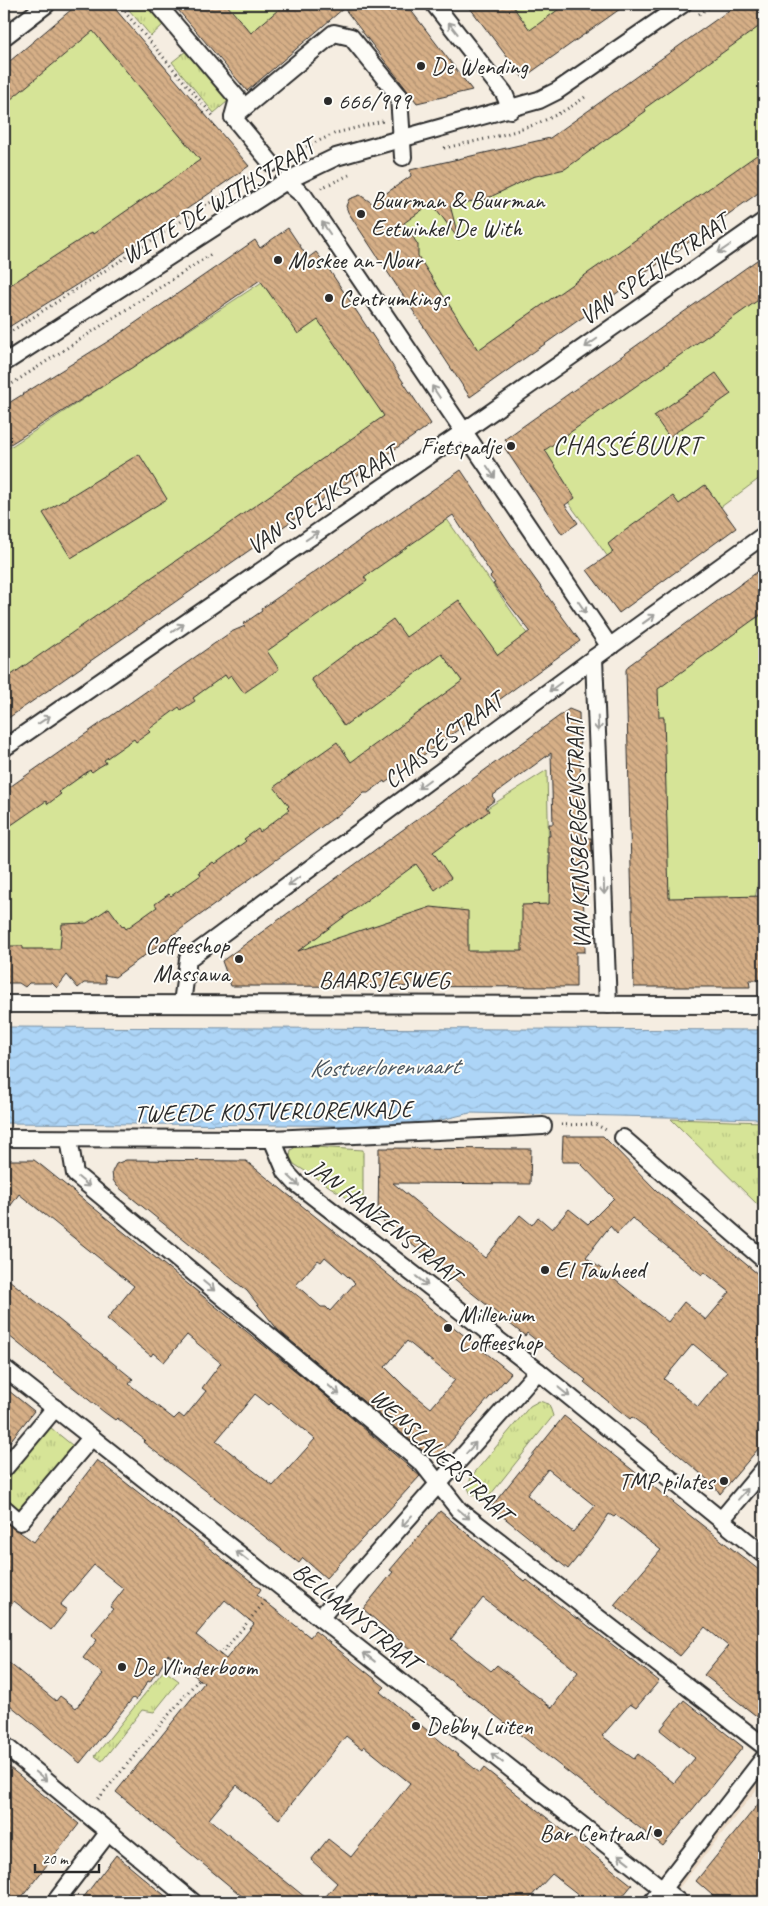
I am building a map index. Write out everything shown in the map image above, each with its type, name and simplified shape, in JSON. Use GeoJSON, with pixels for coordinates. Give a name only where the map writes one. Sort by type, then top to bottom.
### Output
{"type":"FeatureCollection","features":[{"type":"Feature","properties":{"kind":"street"},"geometry":{"type":"LineString","coordinates":[[4,37],[47,4]]}},
{"type":"Feature","properties":{"kind":"street"},"geometry":{"type":"LineString","coordinates":[[157,4],[238,99],[233,117]]}},
{"type":"Feature","properties":{"kind":"street"},"geometry":{"type":"LineString","coordinates":[[434,4],[504,93],[511,110]]}},
{"type":"Feature","properties":{"kind":"street","name":"WITTE DE WITHSTRAAT"},"geometry":{"type":"LineString","coordinates":[[4,363],[286,181],[336,157],[402,131],[511,110],[557,91],[683,4]]}},
{"type":"Feature","properties":{"kind":"street"},"geometry":{"type":"LineString","coordinates":[[233,117],[334,33],[351,37],[398,96],[403,157]]}},
{"type":"Feature","properties":{"kind":"street"},"geometry":{"type":"LineString","coordinates":[[233,117],[271,163]]}},
{"type":"Feature","properties":{"kind":"street"},"geometry":{"type":"LineString","coordinates":[[286,181],[304,196],[610,647]]}},
{"type":"Feature","properties":{"kind":"street","name":"VAN SPEIJKSTRAAT"},"geometry":{"type":"LineString","coordinates":[[4,748],[463,432],[764,221]]}},
{"type":"Feature","properties":{"kind":"street","name":"CHASSÉSTRAAT"},"geometry":{"type":"LineString","coordinates":[[182,1003],[188,960],[594,658],[764,535]]}},
{"type":"Feature","properties":{"kind":"street","name":"VAN KINSBERGENSTRAAT"},"geometry":{"type":"LineString","coordinates":[[594,658],[608,1005]]}},
{"type":"Feature","properties":{"kind":"street","name":"BAARSJESWEG"},"geometry":{"type":"LineString","coordinates":[[4,1004],[764,1005]]}},
{"type":"Feature","properties":{"kind":"street","name":"TWEEDE KOSTVERLORENKADE"},"geometry":{"type":"LineString","coordinates":[[4,1138],[272,1139],[543,1126]]}},
{"type":"Feature","properties":{"kind":"street"},"geometry":{"type":"LineString","coordinates":[[623,1138],[764,1260]]}},
{"type":"Feature","properties":{"kind":"street","name":"WENSLAUERSTRAAT"},"geometry":{"type":"LineString","coordinates":[[69,1139],[75,1174],[423,1464],[459,1510],[764,1746]]}},
{"type":"Feature","properties":{"kind":"street","name":"JAN HANZENSTRAAT"},"geometry":{"type":"LineString","coordinates":[[272,1139],[286,1172],[296,1183],[538,1371],[764,1555]]}},
{"type":"Feature","properties":{"kind":"street","name":"BELLAMYSTRAAT"},"geometry":{"type":"LineString","coordinates":[[4,1368],[679,1902]]}},
{"type":"Feature","properties":{"kind":"street"},"geometry":{"type":"LineString","coordinates":[[320,1618],[538,1371]]}},
{"type":"Feature","properties":{"kind":"street"},"geometry":{"type":"LineString","coordinates":[[4,1469],[55,1408]]}},
{"type":"Feature","properties":{"kind":"street"},"geometry":{"type":"LineString","coordinates":[[4,1508],[20,1522],[91,1438]]}},
{"type":"Feature","properties":{"kind":"street"},"geometry":{"type":"LineString","coordinates":[[722,1519],[764,1470]]}},
{"type":"Feature","properties":{"kind":"street"},"geometry":{"type":"LineString","coordinates":[[4,1744],[85,1814],[193,1902]]}},
{"type":"Feature","properties":{"kind":"street"},"geometry":{"type":"LineString","coordinates":[[652,1902],[764,1758]]}},
{"type":"Feature","properties":{"kind":"street"},"geometry":{"type":"LineString","coordinates":[[55,1902],[108,1832]]}},
{"type":"Feature","properties":{"kind":"path"},"geometry":{"type":"LineString","coordinates":[[118,4],[214,118],[233,117]]}},
{"type":"Feature","properties":{"kind":"path"},"geometry":{"type":"LineString","coordinates":[[698,15],[714,4]]}},
{"type":"Feature","properties":{"kind":"path"},"geometry":{"type":"LineString","coordinates":[[440,149],[522,131],[569,109],[592,92]]}},
{"type":"Feature","properties":{"kind":"path"},"geometry":{"type":"LineString","coordinates":[[304,196],[352,173]]}},
{"type":"Feature","properties":{"kind":"path"},"geometry":{"type":"LineString","coordinates":[[4,389],[216,251]]}},
{"type":"Feature","properties":{"kind":"path"},"geometry":{"type":"LineString","coordinates":[[543,1126],[595,1124],[623,1138]]}},
{"type":"Feature","properties":{"kind":"path"},"geometry":{"type":"LineString","coordinates":[[220,1655],[279,1585]]}},
{"type":"Feature","properties":{"kind":"path"},"geometry":{"type":"LineString","coordinates":[[85,1814],[199,1679]]}},
{"type":"Feature","properties":{"kind":"shaded area"},"geometry":{"type":"Polygon","coordinates":[[[764,1745],[764,1780],[668,1902],[640,1902],[764,1745]]]}},
{"type":"Feature","properties":{"kind":"green space"},"geometry":{"type":"Polygon","coordinates":[[[124,4],[148,4],[164,24],[151,36],[124,4]]]}},
{"type":"Feature","properties":{"kind":"green space"},"geometry":{"type":"Polygon","coordinates":[[[205,4],[300,4],[250,49],[205,4]]]}},
{"type":"Feature","properties":{"kind":"green space"},"geometry":{"type":"Polygon","coordinates":[[[488,4],[598,4],[526,54],[488,4]]]}},
{"type":"Feature","properties":{"kind":"green space"},"geometry":{"type":"Polygon","coordinates":[[[764,11],[764,159],[479,361],[372,219],[536,170],[764,11]]]}},
{"type":"Feature","properties":{"kind":"green space"},"geometry":{"type":"Polygon","coordinates":[[[98,24],[209,167],[4,299],[4,93],[98,24]]]}},
{"type":"Feature","properties":{"kind":"green space"},"geometry":{"type":"Polygon","coordinates":[[[186,51],[228,101],[214,113],[172,62],[186,51]]]}},
{"type":"Feature","properties":{"kind":"green space"},"geometry":{"type":"Polygon","coordinates":[[[288,265],[408,411],[4,697],[4,451],[288,265]]]}},
{"type":"Feature","properties":{"kind":"green space"},"geometry":{"type":"Polygon","coordinates":[[[764,273],[764,475],[624,579],[523,440],[764,273]]]}},
{"type":"Feature","properties":{"kind":"green space"},"geometry":{"type":"Polygon","coordinates":[[[444,515],[530,638],[98,955],[4,951],[4,829],[444,515]]]}},
{"type":"Feature","properties":{"kind":"green space"},"geometry":{"type":"Polygon","coordinates":[[[764,614],[764,852],[745,950],[659,942],[640,683],[764,614]]]}},
{"type":"Feature","properties":{"kind":"green space"},"geometry":{"type":"Polygon","coordinates":[[[547,770],[551,956],[241,965],[547,770]]]}},
{"type":"Feature","properties":{"kind":"green space"},"geometry":{"type":"Polygon","coordinates":[[[671,1119],[764,1122],[764,1211],[671,1119]]]}},
{"type":"Feature","properties":{"kind":"green space"},"geometry":{"type":"Polygon","coordinates":[[[297,1146],[363,1150],[363,1208],[294,1164],[290,1157],[291,1150],[297,1146]]]}},
{"type":"Feature","properties":{"kind":"green space"},"geometry":{"type":"Polygon","coordinates":[[[539,1401],[549,1404],[553,1416],[491,1494],[481,1499],[471,1494],[468,1488],[471,1477],[530,1406],[539,1401]]]}},
{"type":"Feature","properties":{"kind":"green space"},"geometry":{"type":"Polygon","coordinates":[[[40,1419],[83,1454],[22,1527],[4,1512],[4,1463],[40,1419]]]}},
{"type":"Feature","properties":{"kind":"green space"},"geometry":{"type":"Polygon","coordinates":[[[164,1670],[179,1681],[154,1712],[142,1710],[102,1761],[95,1756],[164,1670]]]}},
{"type":"Feature","properties":{"kind":"water","name":"Kostverlorenvaart"},"geometry":{"type":"Polygon","coordinates":[[[4,1027],[764,1030],[764,1119],[470,1113],[416,1126],[4,1123],[4,1027]]]}},
{"type":"Feature","properties":{"kind":"building"},"geometry":{"type":"Polygon","coordinates":[[[78,4],[111,4],[249,166],[89,277],[4,330],[4,289],[92,232],[93,234],[200,160],[93,31],[4,105],[4,66],[78,4]]]}},
{"type":"Feature","properties":{"kind":"building","name":"De Wending"},"geometry":{"type":"Polygon","coordinates":[[[173,4],[226,4],[251,33],[285,4],[406,4],[472,90],[417,103],[344,8],[247,91],[173,4]]]}},
{"type":"Feature","properties":{"kind":"building"},"geometry":{"type":"Polygon","coordinates":[[[467,4],[511,4],[530,30],[566,4],[627,4],[523,78],[467,4]]]}},
{"type":"Feature","properties":{"kind":"building"},"geometry":{"type":"Polygon","coordinates":[[[738,4],[764,4],[764,23],[645,108],[646,111],[565,169],[532,177],[486,199],[450,205],[459,240],[432,203],[404,223],[418,245],[418,256],[478,350],[764,150],[764,189],[470,397],[348,212],[346,206],[349,199],[360,195],[372,203],[411,176],[410,170],[550,138],[738,4]]]}},
{"type":"Feature","properties":{"kind":"building"},"geometry":{"type":"Polygon","coordinates":[[[288,228],[308,258],[316,252],[326,265],[431,424],[4,721],[4,680],[384,416],[318,320],[298,334],[260,280],[133,367],[4,448],[4,406],[115,337],[255,240],[260,248],[288,228]]]}},
{"type":"Feature","properties":{"kind":"building"},"geometry":{"type":"Polygon","coordinates":[[[764,255],[764,296],[545,450],[575,498],[565,505],[578,523],[562,534],[504,447],[508,444],[505,439],[764,255]]]}},
{"type":"Feature","properties":{"kind":"building"},"geometry":{"type":"Polygon","coordinates":[[[716,373],[731,394],[669,437],[654,416],[716,373]]]}},
{"type":"Feature","properties":{"kind":"building"},"geometry":{"type":"Polygon","coordinates":[[[139,454],[167,499],[71,558],[43,513],[139,454]]]}},
{"type":"Feature","properties":{"kind":"building"},"geometry":{"type":"Polygon","coordinates":[[[461,470],[519,557],[580,641],[385,783],[384,781],[368,793],[364,793],[353,804],[115,977],[104,975],[106,983],[84,983],[78,988],[67,975],[57,988],[52,983],[29,983],[25,987],[19,983],[4,983],[4,949],[6,949],[6,946],[23,946],[23,949],[60,949],[62,924],[87,923],[109,908],[126,929],[157,907],[155,904],[169,894],[171,896],[201,875],[199,872],[213,862],[215,864],[246,841],[244,839],[258,829],[260,832],[289,810],[287,808],[289,806],[274,787],[337,742],[351,762],[462,681],[442,654],[344,726],[311,679],[393,619],[406,637],[459,600],[498,655],[530,631],[493,584],[495,583],[490,577],[492,575],[453,515],[364,577],[367,581],[267,651],[279,669],[244,693],[231,675],[227,678],[225,675],[193,698],[195,701],[181,710],[179,707],[148,730],[150,732],[136,742],[134,739],[104,760],[106,763],[92,772],[90,770],[59,792],[61,794],[48,804],[46,801],[4,830],[4,791],[231,632],[245,626],[243,624],[262,611],[261,609],[461,470]]]}},
{"type":"Feature","properties":{"kind":"building"},"geometry":{"type":"Polygon","coordinates":[[[705,485],[736,528],[619,613],[587,570],[613,552],[608,544],[673,496],[679,504],[705,485]]]}},
{"type":"Feature","properties":{"kind":"building"},"geometry":{"type":"Polygon","coordinates":[[[764,567],[764,612],[658,689],[659,717],[664,717],[669,898],[764,896],[764,980],[749,980],[750,987],[634,987],[626,670],[628,666],[764,567]]]}},
{"type":"Feature","properties":{"kind":"building"},"geometry":{"type":"Polygon","coordinates":[[[569,709],[579,713],[582,838],[591,838],[592,851],[582,852],[585,952],[576,952],[576,987],[231,986],[222,961],[569,709]],[[551,753],[492,796],[495,800],[486,807],[489,811],[433,852],[451,878],[435,890],[416,864],[298,951],[431,907],[468,911],[468,951],[522,951],[522,905],[549,904],[550,853],[548,853],[548,836],[550,836],[549,824],[553,824],[551,753]]]}},
{"type":"Feature","properties":{"kind":"building"},"geometry":{"type":"Polygon","coordinates":[[[563,1136],[603,1136],[657,1191],[764,1279],[764,1442],[720,1494],[714,1485],[647,1428],[632,1417],[630,1419],[584,1382],[586,1380],[527,1333],[525,1336],[378,1217],[379,1148],[531,1149],[530,1184],[393,1183],[485,1258],[520,1215],[532,1225],[538,1217],[552,1229],[569,1209],[588,1224],[614,1198],[579,1162],[562,1162],[563,1136]],[[632,1218],[617,1234],[610,1226],[586,1257],[668,1322],[684,1302],[706,1320],[730,1292],[704,1272],[702,1275],[632,1218]],[[693,1344],[664,1379],[698,1407],[727,1372],[693,1344]]]}},
{"type":"Feature","properties":{"kind":"building"},"geometry":{"type":"Polygon","coordinates":[[[4,1160],[34,1160],[314,1386],[420,1476],[326,1578],[303,1558],[299,1563],[143,1442],[145,1440],[117,1418],[115,1420],[104,1412],[4,1332],[4,1276],[133,1379],[129,1384],[174,1419],[179,1414],[184,1418],[206,1391],[202,1388],[221,1363],[187,1335],[164,1362],[153,1353],[151,1356],[107,1319],[134,1286],[19,1194],[4,1215],[4,1160]],[[255,1394],[216,1441],[273,1486],[315,1439],[271,1403],[269,1405],[255,1394]]]}},
{"type":"Feature","properties":{"kind":"building"},"geometry":{"type":"Polygon","coordinates":[[[126,1160],[246,1161],[511,1373],[438,1456],[429,1456],[278,1330],[247,1291],[117,1186],[113,1180],[112,1172],[116,1164],[126,1160]],[[325,1257],[321,1262],[318,1260],[296,1285],[321,1307],[326,1307],[330,1311],[355,1283],[325,1257]],[[407,1341],[385,1367],[405,1387],[431,1408],[455,1380],[407,1341]]]}},
{"type":"Feature","properties":{"kind":"building"},"geometry":{"type":"Polygon","coordinates":[[[4,1387],[34,1411],[4,1449],[4,1387]]]}},
{"type":"Feature","properties":{"kind":"building"},"geometry":{"type":"Polygon","coordinates":[[[564,1416],[764,1574],[764,1722],[704,1675],[728,1646],[705,1627],[680,1656],[614,1605],[661,1550],[616,1515],[614,1517],[609,1514],[596,1534],[568,1569],[491,1507],[564,1416]],[[548,1469],[527,1495],[573,1532],[595,1506],[548,1469]]]}},
{"type":"Feature","properties":{"kind":"building"},"geometry":{"type":"Polygon","coordinates":[[[97,1460],[261,1589],[257,1595],[310,1637],[315,1631],[385,1687],[380,1692],[480,1773],[484,1768],[632,1885],[618,1902],[588,1902],[552,1874],[526,1902],[455,1902],[444,1894],[438,1902],[321,1902],[337,1883],[311,1860],[328,1839],[351,1857],[410,1783],[364,1746],[362,1749],[346,1736],[279,1819],[237,1785],[209,1819],[311,1902],[249,1902],[116,1792],[204,1683],[168,1654],[157,1674],[156,1672],[150,1682],[148,1681],[136,1700],[133,1698],[80,1763],[4,1700],[4,1659],[56,1701],[60,1696],[76,1708],[103,1674],[83,1658],[97,1640],[91,1635],[113,1609],[110,1607],[124,1589],[94,1565],[60,1605],[67,1610],[51,1630],[14,1601],[4,1614],[4,1521],[34,1542],[97,1460]],[[225,1600],[196,1635],[226,1659],[254,1624],[225,1600]]]}},
{"type":"Feature","properties":{"kind":"building"},"geometry":{"type":"Polygon","coordinates":[[[440,1511],[525,1582],[527,1580],[659,1681],[636,1708],[630,1704],[602,1736],[634,1759],[638,1754],[674,1783],[695,1758],[660,1730],[684,1700],[743,1747],[663,1846],[405,1645],[363,1609],[393,1572],[390,1570],[440,1511]],[[483,1598],[451,1639],[491,1671],[497,1665],[552,1708],[578,1672],[483,1598]]]}},
{"type":"Feature","properties":{"kind":"building"},"geometry":{"type":"Polygon","coordinates":[[[4,1763],[79,1824],[18,1902],[4,1902],[4,1819],[6,1816],[4,1811],[4,1763]]]}},
{"type":"Feature","properties":{"kind":"building"},"geometry":{"type":"Polygon","coordinates":[[[764,1797],[764,1846],[758,1854],[764,1859],[764,1881],[760,1887],[764,1891],[764,1902],[720,1902],[696,1881],[764,1797]]]}},
{"type":"Feature","properties":{"kind":"building"},"geometry":{"type":"Polygon","coordinates":[[[116,1855],[153,1886],[173,1902],[80,1902],[116,1855]]]}},
{"type":"Feature","properties":{"kind":"place","name":"De Wending"},"geometry":{"type":"Point","coordinates":[421,66]}},
{"type":"Feature","properties":{"kind":"place","name":"666/999"},"geometry":{"type":"Point","coordinates":[328,101]}},
{"type":"Feature","properties":{"kind":"place","name":"Buurman & Buurman Eetwinkel De With"},"geometry":{"type":"Point","coordinates":[361,214]}},
{"type":"Feature","properties":{"kind":"place","name":"Moskee an-Nour"},"geometry":{"type":"Point","coordinates":[278,260]}},
{"type":"Feature","properties":{"kind":"place","name":"Centrumkings"},"geometry":{"type":"Point","coordinates":[329,298]}},
{"type":"Feature","properties":{"kind":"place","name":"Fietspadje"},"geometry":{"type":"Point","coordinates":[511,446]}},
{"type":"Feature","properties":{"kind":"place","name":"Coffeeshop Massawa"},"geometry":{"type":"Point","coordinates":[239,959]}},
{"type":"Feature","properties":{"kind":"place","name":"El Tawheed"},"geometry":{"type":"Point","coordinates":[545,1270]}},
{"type":"Feature","properties":{"kind":"place","name":"Millenium Coffeeshop"},"geometry":{"type":"Point","coordinates":[448,1328]}},
{"type":"Feature","properties":{"kind":"place","name":"TMP pilates"},"geometry":{"type":"Point","coordinates":[724,1481]}},
{"type":"Feature","properties":{"kind":"place","name":"De Vlinderboom"},"geometry":{"type":"Point","coordinates":[122,1667]}},
{"type":"Feature","properties":{"kind":"place","name":"Debby Luiten"},"geometry":{"type":"Point","coordinates":[416,1726]}},
{"type":"Feature","properties":{"kind":"place","name":"Bar Centraal"},"geometry":{"type":"Point","coordinates":[658,1833]}},
{"type":"Feature","properties":{"kind":"district","name":"CHASSÉBUURT"},"geometry":{"type":"Point","coordinates":[627,445]}}]}
